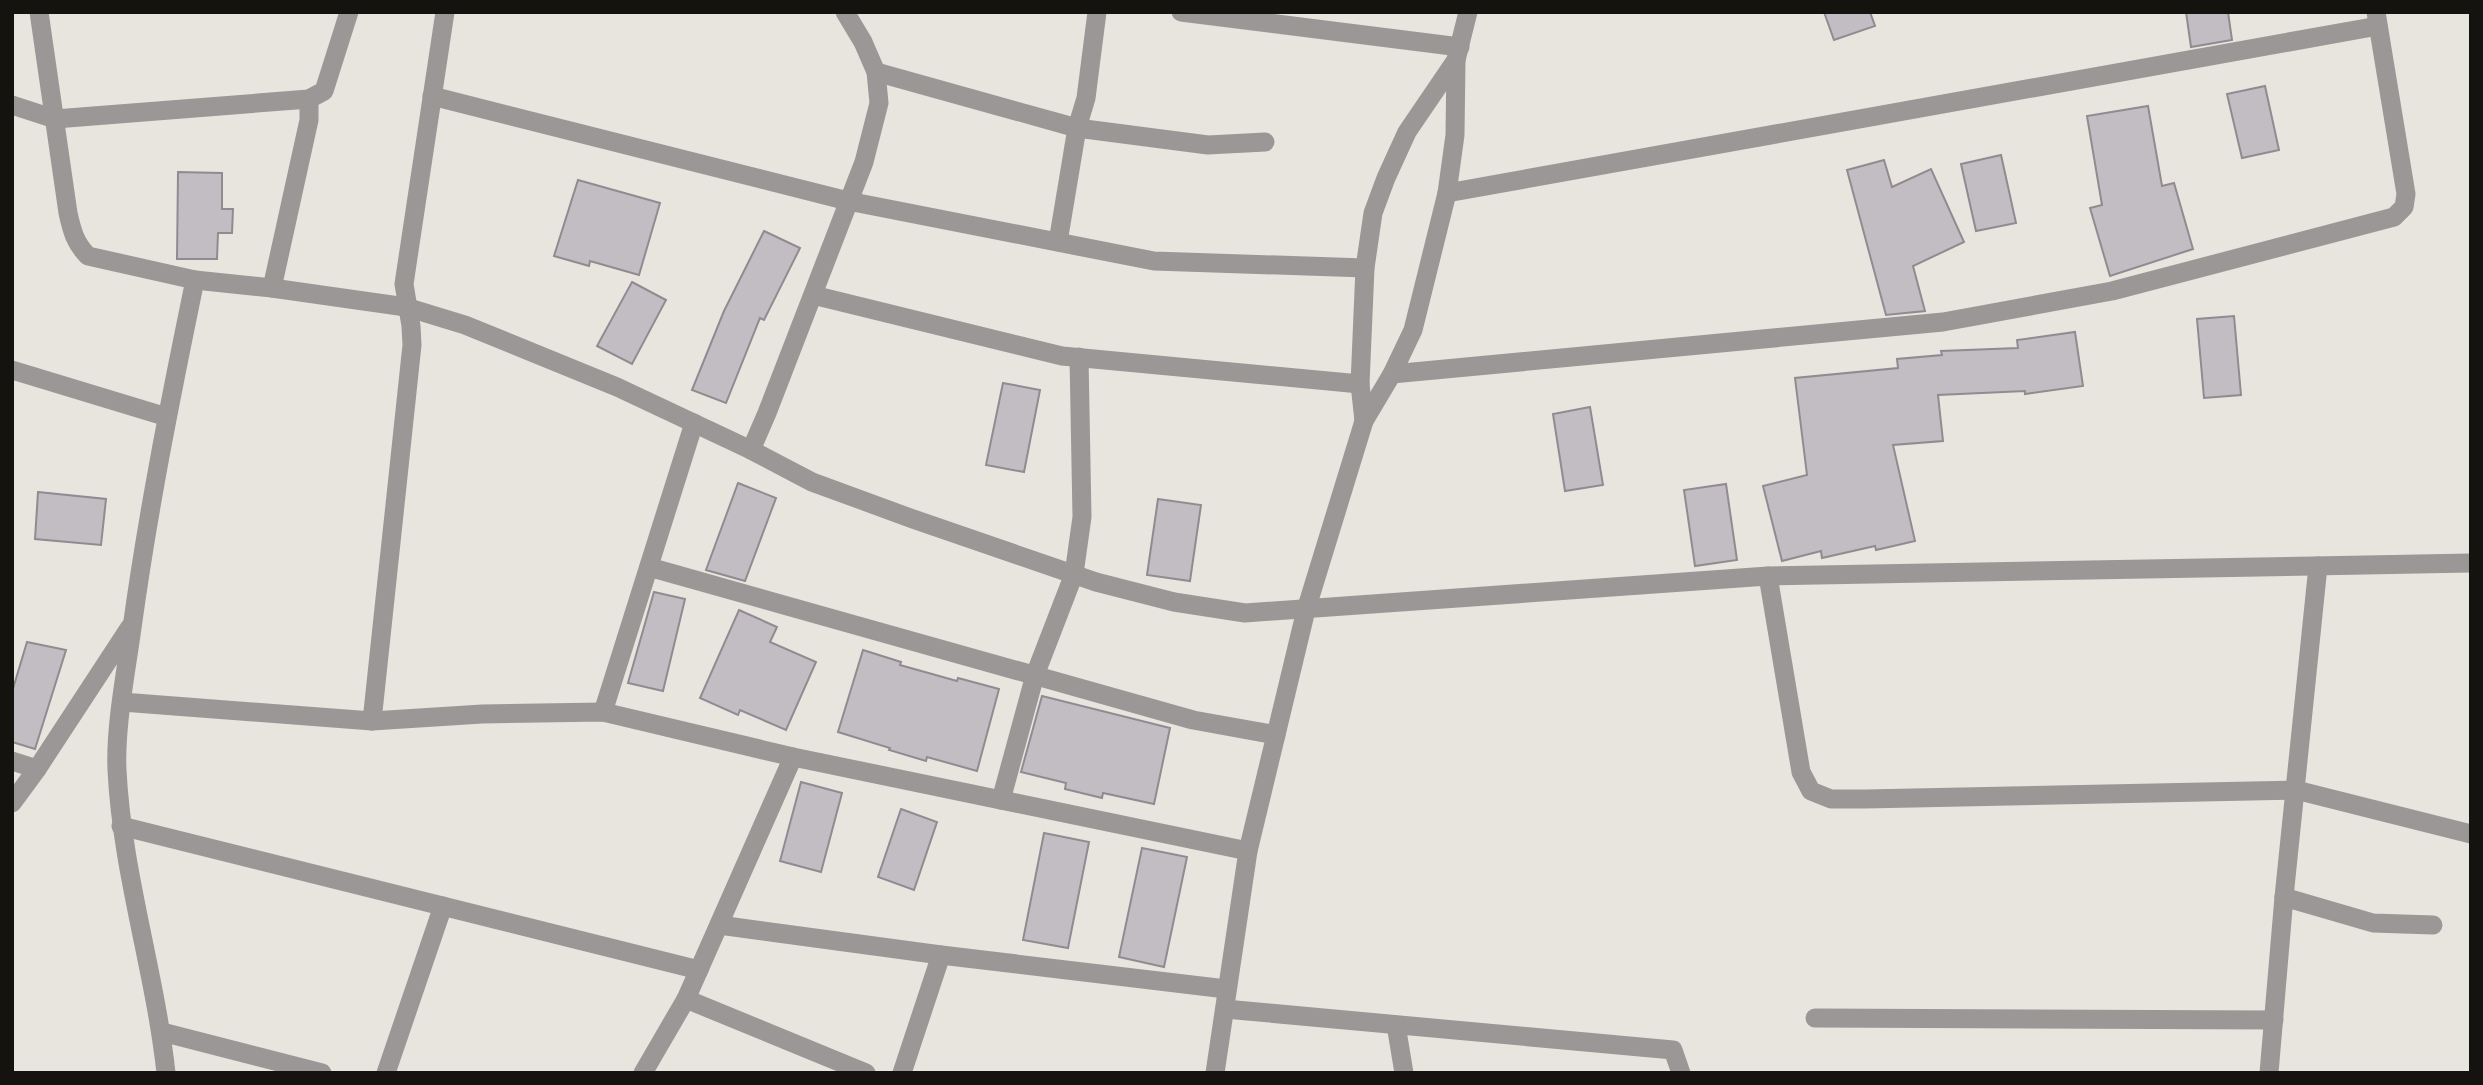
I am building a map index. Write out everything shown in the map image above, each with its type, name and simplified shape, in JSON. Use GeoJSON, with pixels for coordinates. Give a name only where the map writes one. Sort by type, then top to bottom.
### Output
{"type":"FeatureCollection","features":[{"type":"Feature","properties":{"kind":"street"},"geometry":{"type":"LineString","coordinates":[[39,12],[72,233],[78,246],[88,256],[195,280],[406,307],[465,325],[579,371],[694,423],[812,482],[1074,574],[1174,602],[1245,613],[1768,576],[2471,563]]}},
{"type":"Feature","properties":{"kind":"street"},"geometry":{"type":"LineString","coordinates":[[12,104],[55,118],[309,99],[324,91],[349,12]]}},
{"type":"Feature","properties":{"kind":"street"},"geometry":{"type":"LineString","coordinates":[[372,721],[412,345],[404,284],[445,12]]}},
{"type":"Feature","properties":{"kind":"street"},"geometry":{"type":"LineString","coordinates":[[751,450],[864,162],[879,103],[876,72],[863,42],[845,12]]}},
{"type":"Feature","properties":{"kind":"street"},"geometry":{"type":"LineString","coordinates":[[1058,242],[1077,128],[1086,98],[1097,12]]}},
{"type":"Feature","properties":{"kind":"street"},"geometry":{"type":"LineString","coordinates":[[1181,12],[1458,53]]}},
{"type":"Feature","properties":{"kind":"street"},"geometry":{"type":"LineString","coordinates":[[1215,1073],[1248,850],[1306,610],[1364,421],[1392,374],[1413,330],[1447,193],[1455,135],[1458,53],[1468,12]]}},
{"type":"Feature","properties":{"kind":"street"},"geometry":{"type":"LineString","coordinates":[[1392,374],[1943,322],[2112,291],[2394,218],[2404,207],[2406,194],[2377,19],[1447,193]]}},
{"type":"Feature","properties":{"kind":"street"},"geometry":{"type":"LineString","coordinates":[[1364,421],[1360,384],[1365,268],[1373,213],[1406,132],[1458,53]]}},
{"type":"Feature","properties":{"kind":"street"},"geometry":{"type":"LineString","coordinates":[[876,72],[1077,128],[1208,145],[1265,142]]}},
{"type":"Feature","properties":{"kind":"street"},"geometry":{"type":"LineString","coordinates":[[432,96],[848,201],[1154,261],[1365,268]]}},
{"type":"Feature","properties":{"kind":"street"},"geometry":{"type":"LineString","coordinates":[[272,288],[309,120],[309,99]]}},
{"type":"Feature","properties":{"kind":"street"},"geometry":{"type":"LineString","coordinates":[[166,1073],[162,1032],[121,826],[117,767],[122,702],[145,538],[195,280]]}},
{"type":"Feature","properties":{"kind":"street"},"geometry":{"type":"LineString","coordinates":[[813,295],[1062,356],[1360,384]]}},
{"type":"Feature","properties":{"kind":"street"},"geometry":{"type":"LineString","coordinates":[[1001,800],[1035,675],[1074,574],[1082,517],[1079,357]]}},
{"type":"Feature","properties":{"kind":"street"},"geometry":{"type":"LineString","coordinates":[[12,369],[167,417]]}},
{"type":"Feature","properties":{"kind":"street"},"geometry":{"type":"LineString","coordinates":[[603,712],[694,423]]}},
{"type":"Feature","properties":{"kind":"street"},"geometry":{"type":"LineString","coordinates":[[2269,1073],[2318,566]]}},
{"type":"Feature","properties":{"kind":"street"},"geometry":{"type":"LineString","coordinates":[[649,567],[1193,720],[1276,734]]}},
{"type":"Feature","properties":{"kind":"street"},"geometry":{"type":"LineString","coordinates":[[1768,576],[1801,772],[1811,792],[1831,799],[1865,799],[2296,790],[2471,834]]}},
{"type":"Feature","properties":{"kind":"street"},"geometry":{"type":"LineString","coordinates":[[12,803],[133,623]]}},
{"type":"Feature","properties":{"kind":"street"},"geometry":{"type":"LineString","coordinates":[[122,702],[372,721],[482,714],[603,712],[793,757],[1248,850]]}},
{"type":"Feature","properties":{"kind":"street"},"geometry":{"type":"LineString","coordinates":[[643,1073],[686,999],[793,757]]}},
{"type":"Feature","properties":{"kind":"street"},"geometry":{"type":"LineString","coordinates":[[12,761],[37,769]]}},
{"type":"Feature","properties":{"kind":"street"},"geometry":{"type":"LineString","coordinates":[[121,826],[699,970]]}},
{"type":"Feature","properties":{"kind":"street"},"geometry":{"type":"LineString","coordinates":[[2284,897],[2373,923],[2433,925]]}},
{"type":"Feature","properties":{"kind":"street"},"geometry":{"type":"LineString","coordinates":[[386,1073],[443,906]]}},
{"type":"Feature","properties":{"kind":"street"},"geometry":{"type":"LineString","coordinates":[[719,925],[1396,1025],[1673,1050],[1681,1073]]}},
{"type":"Feature","properties":{"kind":"street"},"geometry":{"type":"LineString","coordinates":[[902,1073],[941,956]]}},
{"type":"Feature","properties":{"kind":"street"},"geometry":{"type":"LineString","coordinates":[[686,999],[866,1073]]}},
{"type":"Feature","properties":{"kind":"street"},"geometry":{"type":"LineString","coordinates":[[1815,1018],[2274,1020]]}},
{"type":"Feature","properties":{"kind":"street"},"geometry":{"type":"LineString","coordinates":[[1396,1025],[1404,1073]]}},
{"type":"Feature","properties":{"kind":"street"},"geometry":{"type":"LineString","coordinates":[[162,1032],[322,1073]]}},
{"type":"Feature","properties":{"kind":"building"},"geometry":{"type":"Polygon","coordinates":[[[1824,12],[1870,12],[1875,26],[1834,40],[1824,12]]]}},
{"type":"Feature","properties":{"kind":"building"},"geometry":{"type":"Polygon","coordinates":[[[2186,12],[2228,12],[2232,40],[2191,47],[2186,12]]]}},
{"type":"Feature","properties":{"kind":"building"},"geometry":{"type":"Polygon","coordinates":[[[2265,86],[2279,150],[2242,158],[2227,94],[2265,86]]]}},
{"type":"Feature","properties":{"kind":"building"},"geometry":{"type":"Polygon","coordinates":[[[2148,106],[2162,186],[2174,183],[2193,249],[2110,276],[2090,208],[2102,205],[2087,116],[2148,106]]]}},
{"type":"Feature","properties":{"kind":"building"},"geometry":{"type":"Polygon","coordinates":[[[2001,155],[2016,223],[1976,231],[1961,164],[2001,155]]]}},
{"type":"Feature","properties":{"kind":"building"},"geometry":{"type":"Polygon","coordinates":[[[1884,160],[1892,187],[1931,169],[1964,242],[1913,266],[1925,311],[1886,315],[1847,170],[1884,160]]]}},
{"type":"Feature","properties":{"kind":"building"},"geometry":{"type":"Polygon","coordinates":[[[178,172],[222,173],[222,209],[233,209],[232,233],[218,233],[217,259],[177,259],[178,172]]]}},
{"type":"Feature","properties":{"kind":"building"},"geometry":{"type":"Polygon","coordinates":[[[578,180],[660,203],[639,275],[590,261],[589,266],[554,256],[578,180]]]}},
{"type":"Feature","properties":{"kind":"building"},"geometry":{"type":"Polygon","coordinates":[[[764,231],[800,248],[764,320],[760,318],[726,403],[692,390],[724,311],[764,231]]]}},
{"type":"Feature","properties":{"kind":"building"},"geometry":{"type":"Polygon","coordinates":[[[632,282],[666,300],[632,364],[597,346],[632,282]]]}},
{"type":"Feature","properties":{"kind":"building"},"geometry":{"type":"Polygon","coordinates":[[[2234,316],[2241,395],[2204,398],[2197,319],[2234,316]]]}},
{"type":"Feature","properties":{"kind":"building"},"geometry":{"type":"Polygon","coordinates":[[[2075,332],[2083,386],[2025,394],[2025,391],[1938,395],[1943,441],[1893,445],[1915,541],[1876,550],[1875,546],[1822,558],[1821,551],[1782,561],[1763,486],[1807,475],[1795,378],[1898,368],[1897,359],[1942,355],[1941,351],[2018,348],[2017,340],[2075,332]]]}},
{"type":"Feature","properties":{"kind":"building"},"geometry":{"type":"Polygon","coordinates":[[[1003,383],[1040,390],[1024,472],[986,465],[1003,383]]]}},
{"type":"Feature","properties":{"kind":"building"},"geometry":{"type":"Polygon","coordinates":[[[1590,407],[1603,485],[1565,491],[1553,414],[1590,407]]]}},
{"type":"Feature","properties":{"kind":"building"},"geometry":{"type":"Polygon","coordinates":[[[738,483],[776,498],[745,581],[706,570],[738,483]]]}},
{"type":"Feature","properties":{"kind":"building"},"geometry":{"type":"Polygon","coordinates":[[[1726,484],[1737,560],[1695,566],[1684,490],[1726,484]]]}},
{"type":"Feature","properties":{"kind":"building"},"geometry":{"type":"Polygon","coordinates":[[[38,492],[106,499],[101,545],[35,539],[38,492]]]}},
{"type":"Feature","properties":{"kind":"building"},"geometry":{"type":"Polygon","coordinates":[[[1158,499],[1201,505],[1190,581],[1147,575],[1158,499]]]}},
{"type":"Feature","properties":{"kind":"building"},"geometry":{"type":"Polygon","coordinates":[[[654,592],[685,599],[663,691],[628,683],[654,592]]]}},
{"type":"Feature","properties":{"kind":"building"},"geometry":{"type":"Polygon","coordinates":[[[739,610],[777,627],[770,642],[816,662],[786,730],[740,710],[738,715],[700,698],[739,610]]]}},
{"type":"Feature","properties":{"kind":"building"},"geometry":{"type":"Polygon","coordinates":[[[27,642],[66,650],[35,749],[12,742],[12,692],[27,642]]]}},
{"type":"Feature","properties":{"kind":"building"},"geometry":{"type":"Polygon","coordinates":[[[863,650],[901,662],[900,665],[957,681],[958,678],[999,689],[977,771],[927,757],[926,761],[838,732],[863,650]]]}},
{"type":"Feature","properties":{"kind":"building"},"geometry":{"type":"Polygon","coordinates":[[[1042,696],[1170,728],[1154,804],[1103,793],[1102,798],[1065,789],[1066,783],[1021,772],[1042,696]]]}},
{"type":"Feature","properties":{"kind":"building"},"geometry":{"type":"Polygon","coordinates":[[[801,782],[842,793],[821,872],[780,861],[801,782]]]}},
{"type":"Feature","properties":{"kind":"building"},"geometry":{"type":"Polygon","coordinates":[[[901,809],[937,822],[914,890],[878,877],[901,809]]]}},
{"type":"Feature","properties":{"kind":"building"},"geometry":{"type":"Polygon","coordinates":[[[1044,833],[1089,842],[1068,948],[1023,940],[1044,833]]]}},
{"type":"Feature","properties":{"kind":"building"},"geometry":{"type":"Polygon","coordinates":[[[1142,848],[1187,857],[1164,967],[1119,957],[1142,848]]]}}]}
